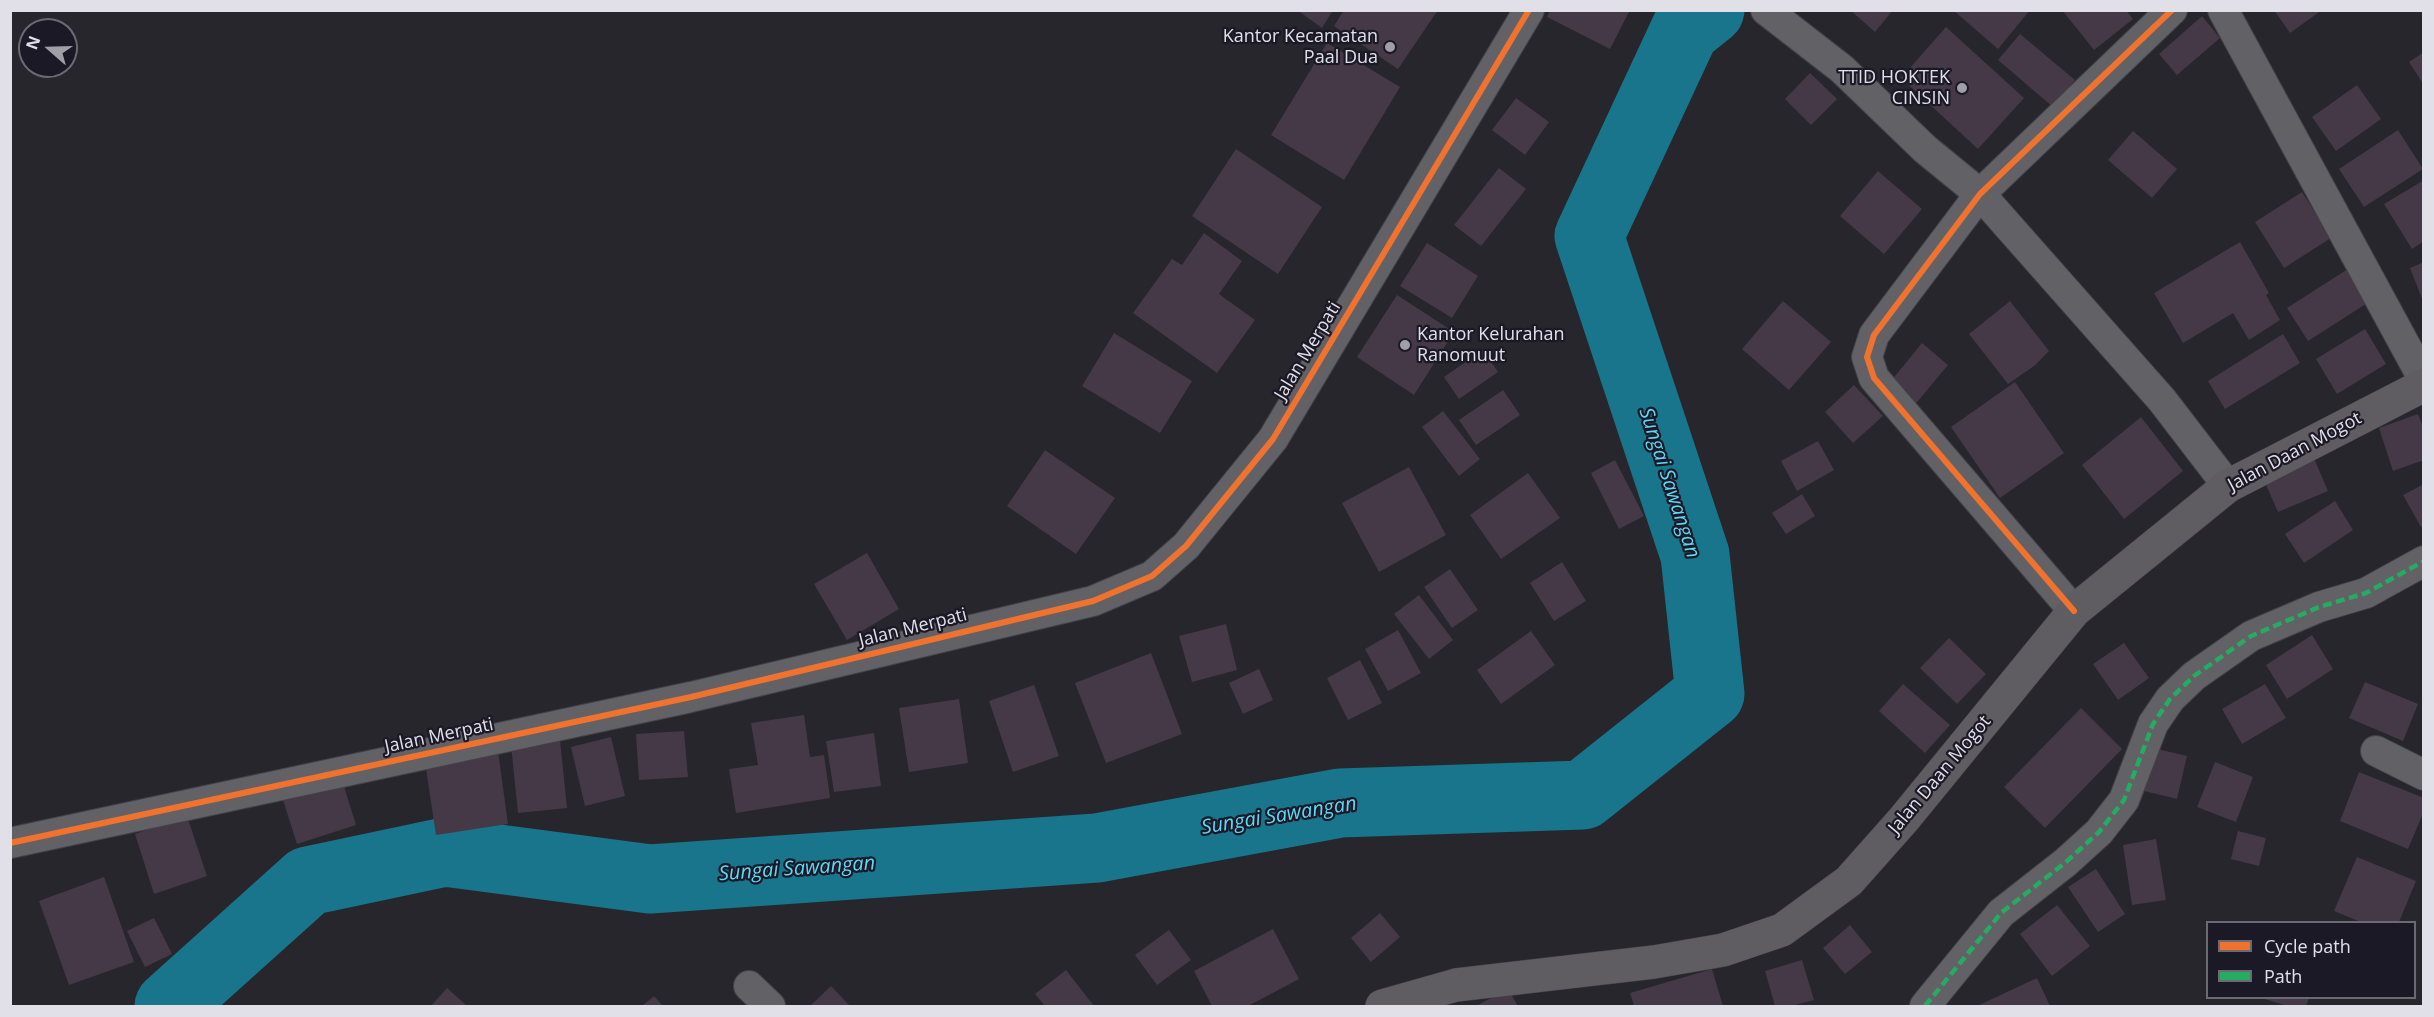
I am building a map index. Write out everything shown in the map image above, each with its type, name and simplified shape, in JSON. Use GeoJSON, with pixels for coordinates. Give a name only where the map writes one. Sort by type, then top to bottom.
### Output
{"type":"FeatureCollection","features":[{"type":"Feature","properties":{"kind":"main road","name":"Jalan Daan Mogot"},"geometry":{"type":"LineString","coordinates":[[1382,1006],[1456,985],[1654,962],[1723,950],[1782,930],[1849,881],[1904,819],[2074,611],[2228,486],[2424,385]]}},
{"type":"Feature","properties":{"kind":"street","name":"Jalan Merpati"},"geometry":{"type":"LineString","coordinates":[[10,843],[691,697],[1093,601],[1152,576],[1186,546],[1273,439],[1529,10]]}},
{"type":"Feature","properties":{"kind":"street"},"geometry":{"type":"LineString","coordinates":[[1766,10],[1842,69],[1925,149],[1980,194],[2162,400],[2228,486]]}},
{"type":"Feature","properties":{"kind":"street"},"geometry":{"type":"LineString","coordinates":[[2074,611],[1874,378],[1868,366],[1867,357],[1874,335],[1980,194],[2172,10]]}},
{"type":"Feature","properties":{"kind":"street"},"geometry":{"type":"LineString","coordinates":[[2223,10],[2424,380]]}},
{"type":"Feature","properties":{"kind":"street"},"geometry":{"type":"LineString","coordinates":[[1925,1006],[2001,913],[2066,862],[2099,832],[2124,800],[2153,723],[2170,699],[2194,676],[2251,636],[2319,607],[2366,593],[2424,561]]}},
{"type":"Feature","properties":{"kind":"street"},"geometry":{"type":"LineString","coordinates":[[2376,751],[2424,775]]}},
{"type":"Feature","properties":{"kind":"building"},"geometry":{"type":"Polygon","coordinates":[[[1297,10],[1333,10],[1322,28],[1297,10]]]}},
{"type":"Feature","properties":{"kind":"building","name":"Kantor Kecamatan Paal Dua"},"geometry":{"type":"Polygon","coordinates":[[[1344,10],[1438,10],[1398,69],[1334,26],[1344,10]]]}},
{"type":"Feature","properties":{"kind":"building"},"geometry":{"type":"Polygon","coordinates":[[[1550,10],[1630,10],[1610,49],[1547,17],[1550,10]]]}},
{"type":"Feature","properties":{"kind":"building"},"geometry":{"type":"Polygon","coordinates":[[[1850,10],[1893,10],[1875,32],[1850,10]]]}},
{"type":"Feature","properties":{"kind":"building"},"geometry":{"type":"Polygon","coordinates":[[[1953,10],[2030,10],[1998,49],[1953,10]]]}},
{"type":"Feature","properties":{"kind":"building"},"geometry":{"type":"Polygon","coordinates":[[[2062,10],[2126,10],[2133,19],[2094,50],[2062,10]]]}},
{"type":"Feature","properties":{"kind":"building"},"geometry":{"type":"Polygon","coordinates":[[[2274,10],[2322,10],[2290,33],[2274,10]]]}},
{"type":"Feature","properties":{"kind":"building"},"geometry":{"type":"Polygon","coordinates":[[[2202,16],[2220,38],[2177,75],[2159,54],[2202,16]]]}},
{"type":"Feature","properties":{"kind":"building","name":"TTID HOKTEK CINSIN"},"geometry":{"type":"Polygon","coordinates":[[[1946,27],[2024,98],[1978,149],[1901,78],[1946,27]]]}},
{"type":"Feature","properties":{"kind":"building"},"geometry":{"type":"Polygon","coordinates":[[[2020,34],[2075,80],[2053,107],[1998,60],[2020,34]]]}},
{"type":"Feature","properties":{"kind":"building"},"geometry":{"type":"Polygon","coordinates":[[[1327,43],[1400,87],[1344,180],[1271,135],[1327,43]]]}},
{"type":"Feature","properties":{"kind":"building"},"geometry":{"type":"Polygon","coordinates":[[[2424,52],[2424,85],[2409,62],[2424,52]]]}},
{"type":"Feature","properties":{"kind":"building"},"geometry":{"type":"Polygon","coordinates":[[[1810,73],[1837,99],[1811,125],[1785,99],[1810,73]]]}},
{"type":"Feature","properties":{"kind":"building"},"geometry":{"type":"Polygon","coordinates":[[[2357,85],[2381,119],[2336,151],[2312,117],[2357,85]]]}},
{"type":"Feature","properties":{"kind":"building"},"geometry":{"type":"Polygon","coordinates":[[[1516,98],[1549,122],[1525,155],[1492,130],[1516,98]]]}},
{"type":"Feature","properties":{"kind":"building"},"geometry":{"type":"Polygon","coordinates":[[[2398,130],[2423,169],[2364,207],[2339,169],[2398,130]]]}},
{"type":"Feature","properties":{"kind":"building"},"geometry":{"type":"Polygon","coordinates":[[[2133,131],[2177,169],[2152,198],[2108,160],[2133,131]]]}},
{"type":"Feature","properties":{"kind":"building"},"geometry":{"type":"Polygon","coordinates":[[[1236,149],[1322,207],[1278,274],[1192,216],[1236,149]]]}},
{"type":"Feature","properties":{"kind":"building"},"geometry":{"type":"Polygon","coordinates":[[[1499,168],[1526,189],[1481,246],[1454,225],[1499,168]]]}},
{"type":"Feature","properties":{"kind":"building"},"geometry":{"type":"Polygon","coordinates":[[[1878,171],[1922,209],[1884,254],[1840,216],[1878,171]]]}},
{"type":"Feature","properties":{"kind":"building"},"geometry":{"type":"Polygon","coordinates":[[[2424,180],[2424,241],[2412,249],[2384,204],[2424,180]]]}},
{"type":"Feature","properties":{"kind":"building"},"geometry":{"type":"Polygon","coordinates":[[[2302,192],[2331,238],[2284,268],[2255,222],[2302,192]]]}},
{"type":"Feature","properties":{"kind":"building"},"geometry":{"type":"Polygon","coordinates":[[[1204,233],[1242,261],[1219,294],[1255,320],[1217,373],[1133,313],[1172,259],[1182,265],[1204,233]]]}},
{"type":"Feature","properties":{"kind":"building"},"geometry":{"type":"Polygon","coordinates":[[[2240,242],[2269,293],[2266,295],[2280,320],[2249,340],[2233,313],[2183,343],[2154,293],[2240,242]]]}},
{"type":"Feature","properties":{"kind":"building"},"geometry":{"type":"Polygon","coordinates":[[[1427,243],[1478,276],[1452,318],[1400,286],[1427,243]]]}},
{"type":"Feature","properties":{"kind":"building"},"geometry":{"type":"Polygon","coordinates":[[[2424,262],[2424,301],[2423,301],[2410,268],[2424,262]]]}},
{"type":"Feature","properties":{"kind":"building"},"geometry":{"type":"Polygon","coordinates":[[[2351,267],[2372,300],[2308,341],[2287,308],[2351,267]]]}},
{"type":"Feature","properties":{"kind":"building","name":"Kantor Kelurahan Ranomuut"},"geometry":{"type":"Polygon","coordinates":[[[1397,295],[1454,332],[1414,395],[1357,357],[1397,295]]]}},
{"type":"Feature","properties":{"kind":"building"},"geometry":{"type":"Polygon","coordinates":[[[1783,301],[1831,342],[1789,390],[1742,349],[1783,301]]]}},
{"type":"Feature","properties":{"kind":"building"},"geometry":{"type":"Polygon","coordinates":[[[2010,301],[2049,351],[2034,366],[2008,384],[1969,334],[2010,301]]]}},
{"type":"Feature","properties":{"kind":"building"},"geometry":{"type":"Polygon","coordinates":[[[2365,329],[2386,364],[2337,394],[2316,359],[2365,329]]]}},
{"type":"Feature","properties":{"kind":"building"},"geometry":{"type":"Polygon","coordinates":[[[1114,333],[1192,381],[1160,433],[1082,386],[1114,333]]]}},
{"type":"Feature","properties":{"kind":"building"},"geometry":{"type":"Polygon","coordinates":[[[2283,334],[2300,363],[2225,409],[2208,381],[2283,334]]]}},
{"type":"Feature","properties":{"kind":"building"},"geometry":{"type":"Polygon","coordinates":[[[1922,343],[1948,365],[1913,407],[1887,386],[1922,343]]]}},
{"type":"Feature","properties":{"kind":"building"},"geometry":{"type":"Polygon","coordinates":[[[1483,350],[1498,372],[1459,399],[1444,377],[1483,350]]]}},
{"type":"Feature","properties":{"kind":"building"},"geometry":{"type":"Polygon","coordinates":[[[2015,382],[2064,453],[2000,498],[1951,427],[2015,382]]]}},
{"type":"Feature","properties":{"kind":"building"},"geometry":{"type":"Polygon","coordinates":[[[1854,385],[1883,416],[1853,443],[1825,412],[1854,385]]]}},
{"type":"Feature","properties":{"kind":"building"},"geometry":{"type":"Polygon","coordinates":[[[1503,390],[1520,415],[1476,445],[1459,420],[1503,390]]]}},
{"type":"Feature","properties":{"kind":"building"},"geometry":{"type":"Polygon","coordinates":[[[1443,411],[1480,459],[1459,476],[1422,427],[1443,411]]]}},
{"type":"Feature","properties":{"kind":"building"},"geometry":{"type":"Polygon","coordinates":[[[2418,414],[2424,429],[2424,460],[2393,471],[2379,428],[2418,414]]]}},
{"type":"Feature","properties":{"kind":"building"},"geometry":{"type":"Polygon","coordinates":[[[2141,417],[2183,471],[2124,519],[2082,465],[2141,417]]]}},
{"type":"Feature","properties":{"kind":"building"},"geometry":{"type":"Polygon","coordinates":[[[1818,441],[1834,470],[1797,491],[1781,461],[1818,441]]]}},
{"type":"Feature","properties":{"kind":"building"},"geometry":{"type":"Polygon","coordinates":[[[1045,450],[1115,498],[1076,554],[1007,506],[1045,450]]]}},
{"type":"Feature","properties":{"kind":"building"},"geometry":{"type":"Polygon","coordinates":[[[2313,456],[2328,491],[2278,512],[2263,478],[2313,456]]]}},
{"type":"Feature","properties":{"kind":"building"},"geometry":{"type":"Polygon","coordinates":[[[1615,460],[1644,516],[1619,529],[1591,473],[1615,460]]]}},
{"type":"Feature","properties":{"kind":"building"},"geometry":{"type":"Polygon","coordinates":[[[1409,467],[1446,535],[1379,572],[1342,503],[1409,467]]]}},
{"type":"Feature","properties":{"kind":"building"},"geometry":{"type":"Polygon","coordinates":[[[1528,473],[1560,518],[1501,559],[1470,515],[1528,473]]]}},
{"type":"Feature","properties":{"kind":"building"},"geometry":{"type":"Polygon","coordinates":[[[2424,484],[2424,525],[2421,527],[2403,495],[2424,484]]]}},
{"type":"Feature","properties":{"kind":"building"},"geometry":{"type":"Polygon","coordinates":[[[1802,494],[1815,516],[1786,534],[1772,513],[1802,494]]]}},
{"type":"Feature","properties":{"kind":"building"},"geometry":{"type":"Polygon","coordinates":[[[2335,501],[2353,530],[2304,563],[2285,534],[2335,501]]]}},
{"type":"Feature","properties":{"kind":"building"},"geometry":{"type":"Polygon","coordinates":[[[867,553],[899,609],[847,640],[814,584],[867,553]]]}},
{"type":"Feature","properties":{"kind":"building"},"geometry":{"type":"Polygon","coordinates":[[[1562,562],[1586,601],[1554,621],[1530,583],[1562,562]]]}},
{"type":"Feature","properties":{"kind":"building"},"geometry":{"type":"Polygon","coordinates":[[[1450,569],[1478,610],[1452,628],[1424,587],[1450,569]]]}},
{"type":"Feature","properties":{"kind":"building"},"geometry":{"type":"Polygon","coordinates":[[[1419,595],[1453,640],[1429,659],[1394,614],[1419,595]]]}},
{"type":"Feature","properties":{"kind":"building"},"geometry":{"type":"Polygon","coordinates":[[[1226,624],[1237,670],[1192,682],[1179,636],[1226,624]]]}},
{"type":"Feature","properties":{"kind":"building"},"geometry":{"type":"Polygon","coordinates":[[[1398,630],[1421,673],[1388,691],[1365,649],[1398,630]]]}},
{"type":"Feature","properties":{"kind":"building"},"geometry":{"type":"Polygon","coordinates":[[[1531,631],[1555,665],[1501,704],[1477,670],[1531,631]]]}},
{"type":"Feature","properties":{"kind":"building"},"geometry":{"type":"Polygon","coordinates":[[[2312,635],[2333,669],[2287,699],[2266,665],[2312,635]]]}},
{"type":"Feature","properties":{"kind":"building"},"geometry":{"type":"Polygon","coordinates":[[[1949,638],[1986,674],[1957,704],[1920,668],[1949,638]]]}},
{"type":"Feature","properties":{"kind":"building"},"geometry":{"type":"Polygon","coordinates":[[[2124,643],[2149,678],[2118,700],[2093,664],[2124,643]]]}},
{"type":"Feature","properties":{"kind":"building"},"geometry":{"type":"Polygon","coordinates":[[[1151,653],[1182,734],[1106,763],[1075,683],[1151,653]]]}},
{"type":"Feature","properties":{"kind":"building"},"geometry":{"type":"Polygon","coordinates":[[[1360,660],[1382,703],[1348,720],[1327,678],[1360,660]]]}},
{"type":"Feature","properties":{"kind":"building"},"geometry":{"type":"Polygon","coordinates":[[[1259,669],[1273,700],[1243,714],[1229,683],[1259,669]]]}},
{"type":"Feature","properties":{"kind":"building"},"geometry":{"type":"Polygon","coordinates":[[[2365,682],[2418,704],[2403,741],[2349,718],[2365,682]]]}},
{"type":"Feature","properties":{"kind":"building"},"geometry":{"type":"Polygon","coordinates":[[[1903,684],[1950,725],[1925,753],[1879,711],[1903,684]]]}},
{"type":"Feature","properties":{"kind":"building"},"geometry":{"type":"Polygon","coordinates":[[[2265,684],[2286,718],[2242,744],[2222,709],[2265,684]]]}},
{"type":"Feature","properties":{"kind":"building"},"geometry":{"type":"Polygon","coordinates":[[[1034,685],[1059,756],[1013,772],[989,701],[1034,685]]]}},
{"type":"Feature","properties":{"kind":"building"},"geometry":{"type":"Polygon","coordinates":[[[959,699],[968,763],[909,772],[899,708],[959,699]]]}},
{"type":"Feature","properties":{"kind":"building"},"geometry":{"type":"Polygon","coordinates":[[[2081,708],[2122,749],[2045,828],[2004,787],[2081,708]]]}},
{"type":"Feature","properties":{"kind":"building"},"geometry":{"type":"Polygon","coordinates":[[[804,715],[810,757],[824,755],[830,798],[736,813],[729,769],[758,765],[751,723],[804,715]]]}},
{"type":"Feature","properties":{"kind":"building"},"geometry":{"type":"Polygon","coordinates":[[[684,731],[688,777],[639,780],[636,734],[684,731]]]}},
{"type":"Feature","properties":{"kind":"building"},"geometry":{"type":"Polygon","coordinates":[[[874,733],[881,786],[834,792],[826,741],[874,733]]]}},
{"type":"Feature","properties":{"kind":"building"},"geometry":{"type":"Polygon","coordinates":[[[611,737],[625,796],[585,806],[571,747],[611,737]]]}},
{"type":"Feature","properties":{"kind":"building"},"geometry":{"type":"Polygon","coordinates":[[[560,740],[567,808],[518,813],[511,745],[560,740]]]}},
{"type":"Feature","properties":{"kind":"building"},"geometry":{"type":"Polygon","coordinates":[[[2153,748],[2187,756],[2177,799],[2144,791],[2153,748]]]}},
{"type":"Feature","properties":{"kind":"building"},"geometry":{"type":"Polygon","coordinates":[[[498,751],[508,824],[436,835],[425,762],[498,751]]]}},
{"type":"Feature","properties":{"kind":"building"},"geometry":{"type":"Polygon","coordinates":[[[2215,762],[2253,777],[2236,822],[2197,807],[2215,762]]]}},
{"type":"Feature","properties":{"kind":"building"},"geometry":{"type":"Polygon","coordinates":[[[2359,772],[2424,798],[2424,811],[2408,849],[2340,821],[2359,772]]]}},
{"type":"Feature","properties":{"kind":"building"},"geometry":{"type":"Polygon","coordinates":[[[342,780],[356,825],[297,844],[283,800],[342,780]]]}},
{"type":"Feature","properties":{"kind":"building"},"geometry":{"type":"Polygon","coordinates":[[[187,816],[207,876],[154,894],[135,834],[187,816]]]}},
{"type":"Feature","properties":{"kind":"building"},"geometry":{"type":"Polygon","coordinates":[[[2238,831],[2266,838],[2259,866],[2231,859],[2238,831]]]}},
{"type":"Feature","properties":{"kind":"building"},"geometry":{"type":"Polygon","coordinates":[[[2156,839],[2166,900],[2132,905],[2123,845],[2156,839]]]}},
{"type":"Feature","properties":{"kind":"building"},"geometry":{"type":"Polygon","coordinates":[[[2357,857],[2416,881],[2399,921],[2359,921],[2334,911],[2357,857]]]}},
{"type":"Feature","properties":{"kind":"building"},"geometry":{"type":"Polygon","coordinates":[[[2096,869],[2125,914],[2098,932],[2068,887],[2096,869]]]}},
{"type":"Feature","properties":{"kind":"building"},"geometry":{"type":"Polygon","coordinates":[[[104,877],[134,962],[69,985],[39,901],[104,877]]]}},
{"type":"Feature","properties":{"kind":"building"},"geometry":{"type":"Polygon","coordinates":[[[2057,905],[2090,946],[2052,976],[2020,934],[2057,905]]]}},
{"type":"Feature","properties":{"kind":"building"},"geometry":{"type":"Polygon","coordinates":[[[1380,913],[1400,937],[1371,962],[1351,938],[1380,913]]]}},
{"type":"Feature","properties":{"kind":"building"},"geometry":{"type":"Polygon","coordinates":[[[154,918],[172,954],[145,967],[127,931],[154,918]]]}},
{"type":"Feature","properties":{"kind":"building"},"geometry":{"type":"Polygon","coordinates":[[[1850,925],[1872,952],[1845,974],[1823,948],[1850,925]]]}},
{"type":"Feature","properties":{"kind":"building"},"geometry":{"type":"Polygon","coordinates":[[[1273,929],[1299,979],[1248,1006],[1212,1006],[1194,971],[1273,929]]]}},
{"type":"Feature","properties":{"kind":"building"},"geometry":{"type":"Polygon","coordinates":[[[1169,930],[1191,960],[1157,985],[1135,955],[1169,930]]]}},
{"type":"Feature","properties":{"kind":"building"},"geometry":{"type":"Polygon","coordinates":[[[1802,960],[1814,1000],[1791,1006],[1775,1006],[1765,971],[1802,960]]]}},
{"type":"Feature","properties":{"kind":"building"},"geometry":{"type":"Polygon","coordinates":[[[1712,969],[1723,1006],[1634,1006],[1630,993],[1712,969]]]}},
{"type":"Feature","properties":{"kind":"building"},"geometry":{"type":"Polygon","coordinates":[[[1066,970],[1094,1006],[1045,1006],[1035,994],[1066,970]]]}},
{"type":"Feature","properties":{"kind":"building"},"geometry":{"type":"Polygon","coordinates":[[[2037,978],[2050,1006],[1977,1006],[2037,978]]]}},
{"type":"Feature","properties":{"kind":"building"},"geometry":{"type":"Polygon","coordinates":[[[831,986],[850,1006],[810,1006],[831,986]]]}},
{"type":"Feature","properties":{"kind":"building"},"geometry":{"type":"Polygon","coordinates":[[[447,988],[467,1006],[431,1006],[447,988]]]}},
{"type":"Feature","properties":{"kind":"building"},"geometry":{"type":"Polygon","coordinates":[[[1508,989],[1518,1006],[1476,1006],[1508,989]]]}},
{"type":"Feature","properties":{"kind":"building"},"geometry":{"type":"Polygon","coordinates":[[[654,996],[663,1006],[642,1006],[654,996]]]}},
{"type":"Feature","properties":{"kind":"building"},"geometry":{"type":"Polygon","coordinates":[[[2265,999],[2309,999],[2306,1006],[2287,1006],[2265,999]]]}},
{"type":"Feature","properties":{"kind":"waterway","name":"Sungai Sawangan"},"geometry":{"type":"LineString","coordinates":[[169,1006],[308,881],[445,852],[650,879],[1097,848],[1340,803],[1583,795],[1710,694],[1695,555],[1589,236],[1685,30],[1710,10]]}},
{"type":"Feature","properties":{"kind":"marked path"},"geometry":{"type":"LineString","coordinates":[[1925,1006],[2001,913],[2066,862],[2099,832],[2124,800],[2153,724],[2170,699],[2194,676],[2251,636],[2319,607],[2366,593],[2424,561]]}},
{"type":"Feature","properties":{"kind":"cycle path"},"geometry":{"type":"LineString","coordinates":[[10,843],[691,697],[1093,601],[1152,576],[1186,546],[1273,439],[1529,10]]}},
{"type":"Feature","properties":{"kind":"cycle path"},"geometry":{"type":"LineString","coordinates":[[2074,611],[1874,378],[1867,357],[1874,335],[1980,194],[2172,10]]}},
{"type":"Feature","properties":{"kind":"place","name":"Kantor Kecamatan Paal Dua"},"geometry":{"type":"Point","coordinates":[1390,47]}},
{"type":"Feature","properties":{"kind":"place","name":"TTID HOKTEK CINSIN"},"geometry":{"type":"Point","coordinates":[1962,88]}},
{"type":"Feature","properties":{"kind":"place","name":"Kantor Kelurahan Ranomuut"},"geometry":{"type":"Point","coordinates":[1405,345]}}]}
